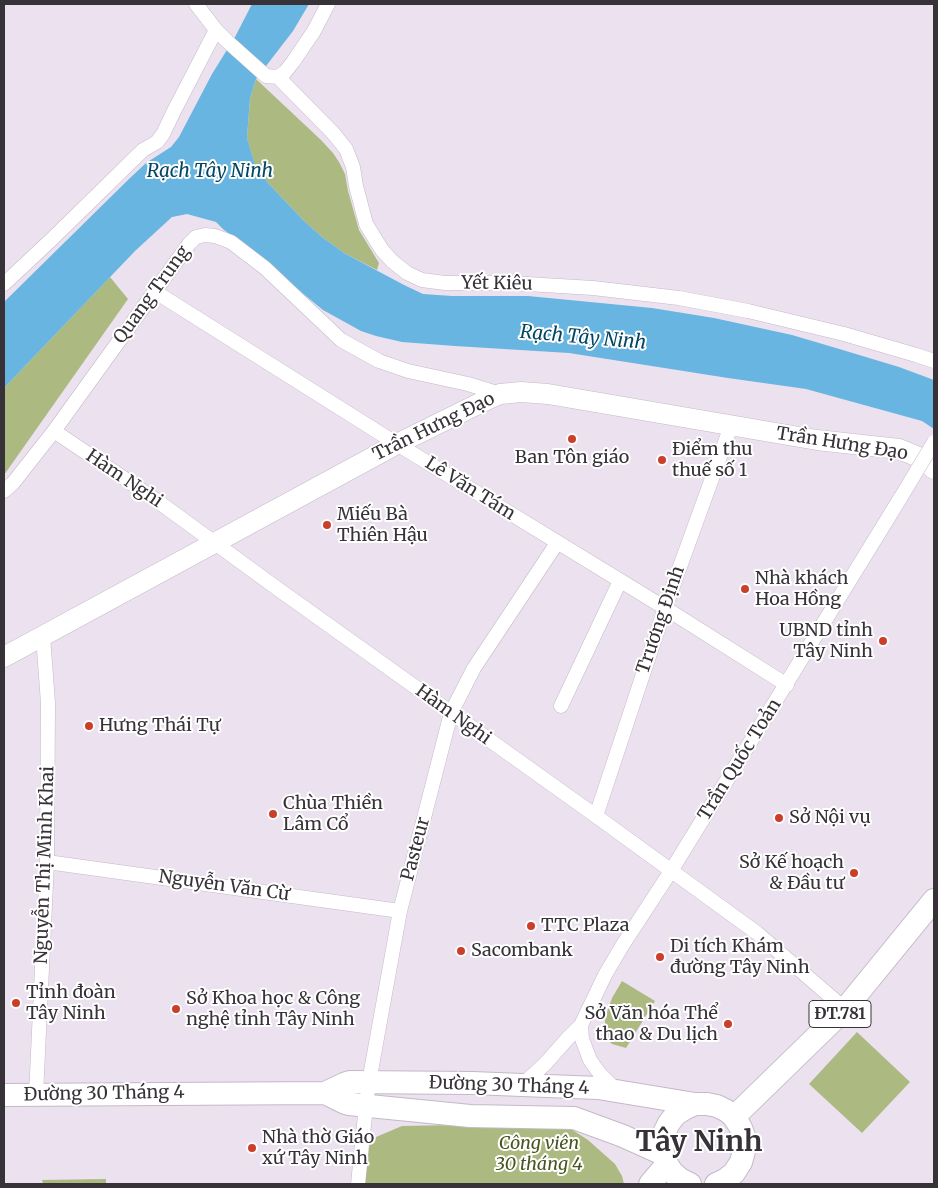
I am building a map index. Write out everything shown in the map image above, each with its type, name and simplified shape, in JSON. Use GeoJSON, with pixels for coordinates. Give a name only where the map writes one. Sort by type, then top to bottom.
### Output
{"type":"FeatureCollection","features":[{"type":"Feature","properties":{"kind":"main road","name":"ĐT.781"},"geometry":{"type":"LineString","coordinates":[[734,1118],[845,1008],[934,900]]}},
{"type":"Feature","properties":{"kind":"main road","name":"Đường 30 Tháng 4"},"geometry":{"type":"LineString","coordinates":[[4,1095],[325,1093],[350,1082],[522,1085],[598,1088],[695,1104],[707,1104],[727,1111],[734,1118]]}},
{"type":"Feature","properties":{"kind":"main road","name":"Đường 30 Tháng 4"},"geometry":{"type":"LineString","coordinates":[[325,1093],[343,1102],[366,1106],[470,1116],[574,1118],[623,1136],[665,1159]]}},
{"type":"Feature","properties":{"kind":"main road"},"geometry":{"type":"LineString","coordinates":[[690,1184],[672,1172],[665,1159],[662,1144],[664,1133],[676,1114],[695,1104]]}},
{"type":"Feature","properties":{"kind":"main road"},"geometry":{"type":"LineString","coordinates":[[723,1183],[741,1162],[744,1151],[744,1139],[741,1128],[734,1118]]}},
{"type":"Feature","properties":{"kind":"main road"},"geometry":{"type":"LineString","coordinates":[[650,1184],[665,1159]]}},
{"type":"Feature","properties":{"kind":"street"},"geometry":{"type":"LineString","coordinates":[[196,4],[216,30],[262,74],[278,77],[293,62],[314,31],[328,4]]}},
{"type":"Feature","properties":{"kind":"street"},"geometry":{"type":"LineString","coordinates":[[4,284],[143,150],[157,142],[164,134],[216,30]]}},
{"type":"Feature","properties":{"kind":"street","name":"Yết Kiêu"},"geometry":{"type":"LineString","coordinates":[[278,77],[333,132],[346,149],[353,167],[366,224],[382,250],[407,273],[422,280],[444,283],[510,283],[593,288],[679,298],[748,311],[834,332],[916,354],[934,361]]}},
{"type":"Feature","properties":{"kind":"street","name":"Quang Trung"},"geometry":{"type":"LineString","coordinates":[[4,491],[13,483],[54,431],[189,244],[196,237],[205,235],[215,236],[231,242],[265,268],[341,340],[379,361],[408,372],[468,384],[500,394]]}},
{"type":"Feature","properties":{"kind":"street","name":"Lê Văn Tám"},"geometry":{"type":"LineString","coordinates":[[154,291],[786,685]]}},
{"type":"Feature","properties":{"kind":"street","name":"Trần Hưng Đạo"},"geometry":{"type":"LineString","coordinates":[[4,657],[397,444],[500,394],[521,392],[548,394],[817,440],[899,449],[921,458],[934,468]]}},
{"type":"Feature","properties":{"kind":"street","name":"Trương Định"},"geometry":{"type":"LineString","coordinates":[[596,816],[665,608],[731,426]]}},
{"type":"Feature","properties":{"kind":"street","name":"Hàm Nghi"},"geometry":{"type":"LineString","coordinates":[[54,431],[156,500],[757,933],[845,1008]]}},
{"type":"Feature","properties":{"kind":"street","name":"Trần Quốc Toản"},"geometry":{"type":"LineString","coordinates":[[522,1085],[546,1064],[581,1024],[605,975],[622,946],[671,872],[934,442]]}},
{"type":"Feature","properties":{"kind":"street","name":"Pasteur"},"geometry":{"type":"LineString","coordinates":[[358,1184],[369,1082],[400,911],[451,713],[474,668],[557,543]]}},
{"type":"Feature","properties":{"kind":"street"},"geometry":{"type":"LineString","coordinates":[[561,706],[620,581]]}},
{"type":"Feature","properties":{"kind":"street","name":"Nguyễn Thị Minh Khai"},"geometry":{"type":"LineString","coordinates":[[36,1095],[48,862],[48,703],[43,636]]}},
{"type":"Feature","properties":{"kind":"street","name":"Nguyễn Văn Cừ"},"geometry":{"type":"LineString","coordinates":[[48,862],[400,911]]}},
{"type":"Feature","properties":{"kind":"street"},"geometry":{"type":"LineString","coordinates":[[581,1024],[582,1040],[590,1060],[617,1092]]}},
{"type":"Feature","properties":{"kind":"green space"},"geometry":{"type":"Polygon","coordinates":[[[256,79],[321,140],[339,162],[345,174],[359,230],[379,263],[377,270],[344,253],[322,237],[268,183],[254,163],[247,138],[250,98],[256,79]]]}},
{"type":"Feature","properties":{"kind":"green space"},"geometry":{"type":"Polygon","coordinates":[[[110,277],[128,299],[4,475],[4,388],[110,277]]]}},
{"type":"Feature","properties":{"kind":"green space"},"geometry":{"type":"Polygon","coordinates":[[[622,981],[655,1001],[626,1048],[612,1044],[607,1039],[605,1028],[608,1009],[622,981]]]}},
{"type":"Feature","properties":{"kind":"green space"},"geometry":{"type":"Polygon","coordinates":[[[857,1032],[910,1082],[862,1133],[809,1084],[857,1032]]]}},
{"type":"Feature","properties":{"kind":"green space","name":"Công viên 30 tháng 4"},"geometry":{"type":"Polygon","coordinates":[[[562,1123],[588,1140],[615,1164],[624,1184],[364,1184],[368,1144],[376,1137],[402,1126],[562,1123]]]}},
{"type":"Feature","properties":{"kind":"green space"},"geometry":{"type":"Polygon","coordinates":[[[106,1179],[106,1184],[43,1184],[42,1180],[106,1179]]]}},
{"type":"Feature","properties":{"kind":"water","name":"Rạch Tây Ninh"},"geometry":{"type":"Polygon","coordinates":[[[252,4],[309,4],[293,31],[256,79],[250,98],[247,138],[254,162],[268,183],[303,220],[344,253],[423,294],[528,296],[652,308],[714,318],[792,335],[836,348],[934,380],[934,429],[922,421],[806,389],[569,353],[402,342],[376,336],[361,331],[323,310],[216,222],[187,214],[172,217],[135,251],[4,388],[4,302],[146,163],[171,147],[179,137],[252,4]]]}},
{"type":"Feature","properties":{"kind":"place","name":"Ban Tôn giáo"},"geometry":{"type":"Point","coordinates":[572,439]}},
{"type":"Feature","properties":{"kind":"place","name":"Điểm thu thuế số 1"},"geometry":{"type":"Point","coordinates":[662,460]}},
{"type":"Feature","properties":{"kind":"place","name":"Miếu Bà Thiên Hậu"},"geometry":{"type":"Point","coordinates":[327,525]}},
{"type":"Feature","properties":{"kind":"place","name":"Nhà khách Hoa Hồng"},"geometry":{"type":"Point","coordinates":[745,589]}},
{"type":"Feature","properties":{"kind":"place","name":"UBND tỉnh Tây Ninh"},"geometry":{"type":"Point","coordinates":[883,641]}},
{"type":"Feature","properties":{"kind":"place","name":"Hưng Thái Tự"},"geometry":{"type":"Point","coordinates":[89,726]}},
{"type":"Feature","properties":{"kind":"place","name":"Chùa Thiền Lâm Cổ"},"geometry":{"type":"Point","coordinates":[273,814]}},
{"type":"Feature","properties":{"kind":"place","name":"Sở Nội vụ"},"geometry":{"type":"Point","coordinates":[779,818]}},
{"type":"Feature","properties":{"kind":"place","name":"Sở Kế hoạch & Đầu tư"},"geometry":{"type":"Point","coordinates":[854,873]}},
{"type":"Feature","properties":{"kind":"place","name":"TTC Plaza"},"geometry":{"type":"Point","coordinates":[531,926]}},
{"type":"Feature","properties":{"kind":"place","name":"Sacombank"},"geometry":{"type":"Point","coordinates":[461,951]}},
{"type":"Feature","properties":{"kind":"place","name":"Di tích Khám đường Tây Ninh"},"geometry":{"type":"Point","coordinates":[660,957]}},
{"type":"Feature","properties":{"kind":"place","name":"Tỉnh đoàn Tây Ninh"},"geometry":{"type":"Point","coordinates":[16,1003]}},
{"type":"Feature","properties":{"kind":"place","name":"Sở Khoa học & Công nghệ tỉnh Tây Ninh"},"geometry":{"type":"Point","coordinates":[176,1009]}},
{"type":"Feature","properties":{"kind":"place","name":"Sở Văn hóa Thể thao & Du lịch"},"geometry":{"type":"Point","coordinates":[728,1024]}},
{"type":"Feature","properties":{"kind":"place","name":"Nhà thờ Giáo xứ Tây Ninh"},"geometry":{"type":"Point","coordinates":[252,1148]}},
{"type":"Feature","properties":{"kind":"district","name":"Tây Ninh"},"geometry":{"type":"Point","coordinates":[699,1143]}}]}
